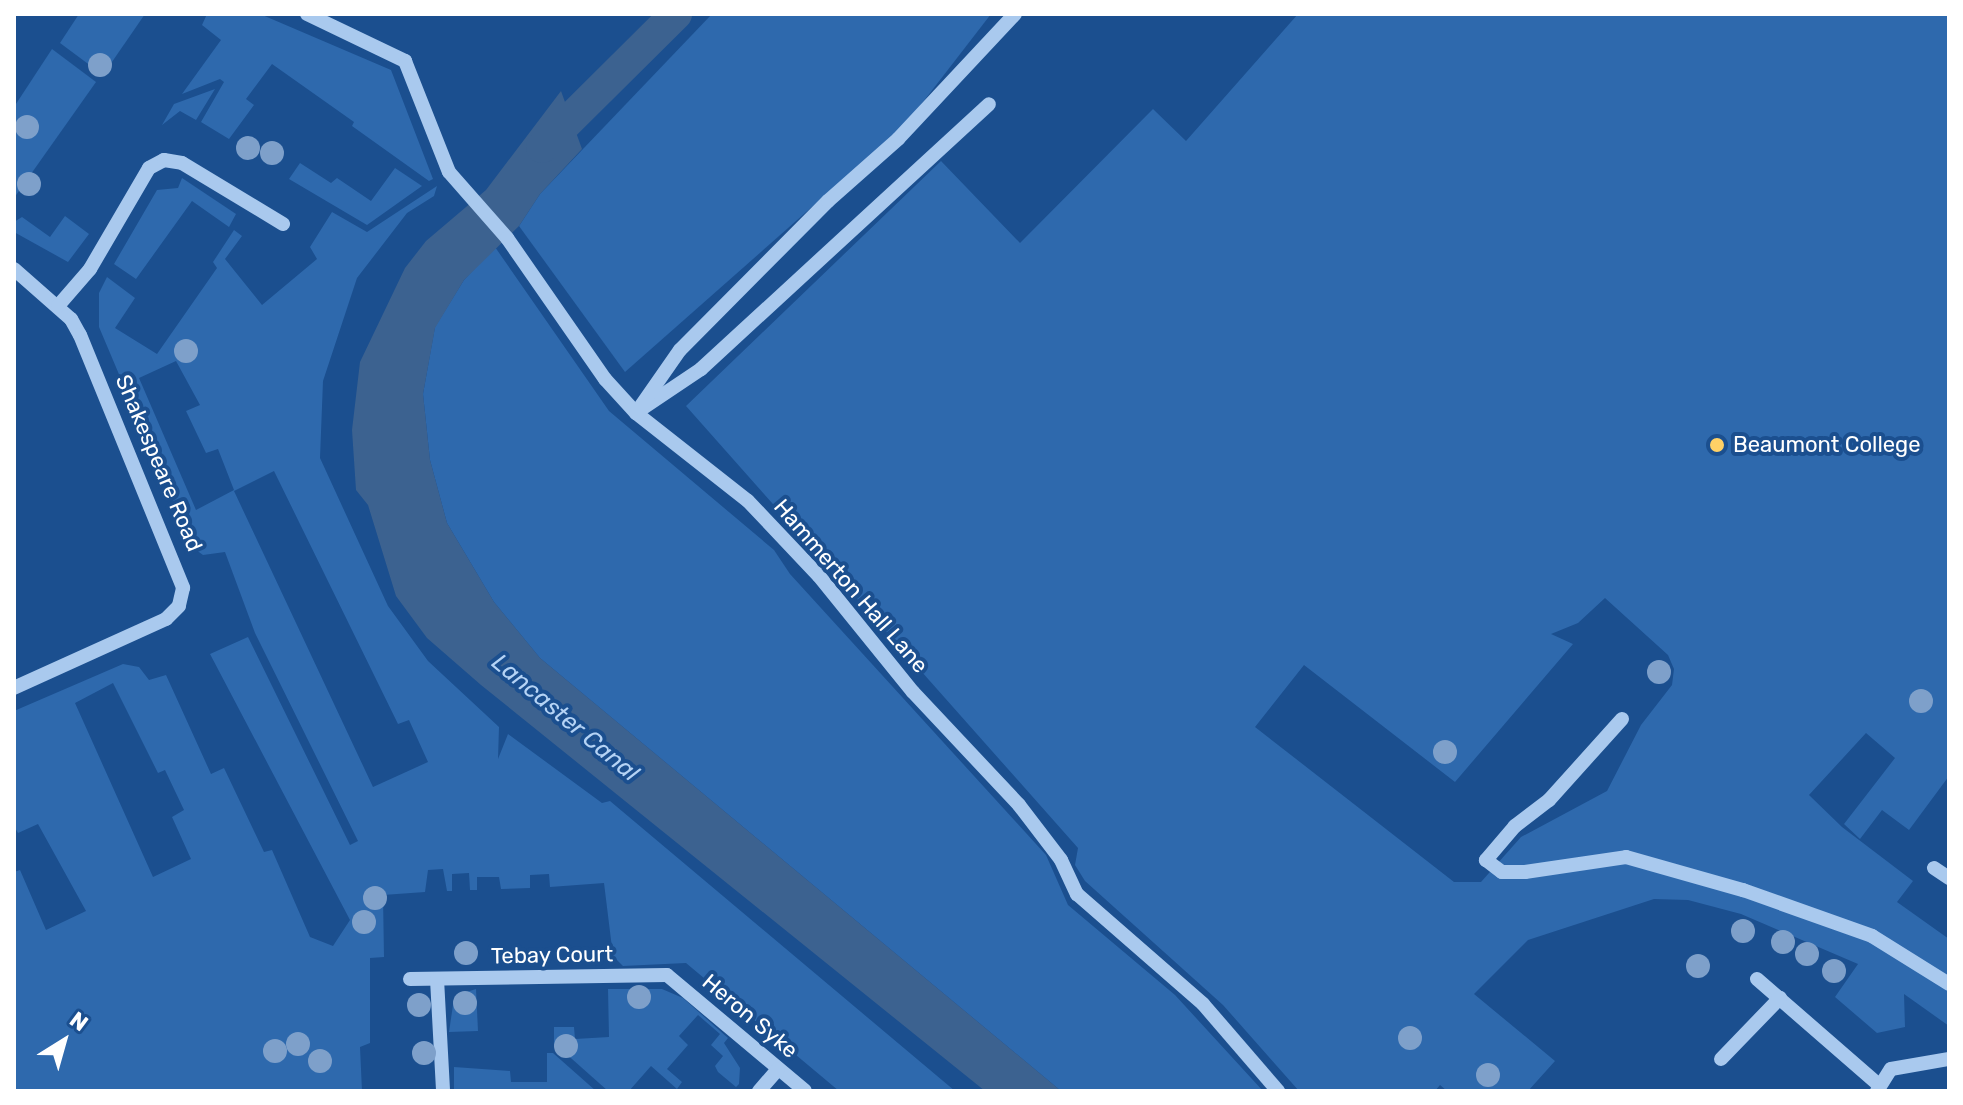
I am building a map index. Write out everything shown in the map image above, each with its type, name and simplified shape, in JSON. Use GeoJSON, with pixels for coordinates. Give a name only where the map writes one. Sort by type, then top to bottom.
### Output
{"type":"FeatureCollection","features":[{"type":"Feature","properties":{"kind":"street","name":"Hammerton Hall Lane"},"geometry":{"type":"LineString","coordinates":[[307,14],[405,61],[456,181],[507,238],[605,379],[636,413],[748,501],[819,576],[913,692],[1019,805],[1061,860],[1077,894],[1203,1004],[1278,1091]]}},
{"type":"Feature","properties":{"kind":"street"},"geometry":{"type":"LineString","coordinates":[[636,413],[680,350],[918,119],[1015,14]]}},
{"type":"Feature","properties":{"kind":"street"},"geometry":{"type":"LineString","coordinates":[[636,413],[701,369],[989,104]]}},
{"type":"Feature","properties":{"kind":"street"},"geometry":{"type":"LineString","coordinates":[[58,306],[90,269],[149,168],[164,160],[182,163],[283,224]]}},
{"type":"Feature","properties":{"kind":"street","name":"Shakespeare Road"},"geometry":{"type":"LineString","coordinates":[[14,269],[58,306],[80,335],[183,588],[179,606],[166,619],[14,688]]}},
{"type":"Feature","properties":{"kind":"street"},"geometry":{"type":"LineString","coordinates":[[1622,719],[1549,800],[1515,826],[1486,860],[1502,872],[1525,872],[1626,857],[1743,890],[1872,936],[1949,984]]}},
{"type":"Feature","properties":{"kind":"street"},"geometry":{"type":"LineString","coordinates":[[1934,868],[1949,878]]}},
{"type":"Feature","properties":{"kind":"street","name":"Tebay Court"},"geometry":{"type":"LineString","coordinates":[[410,979],[667,975]]}},
{"type":"Feature","properties":{"kind":"street","name":"Heron Syke"},"geometry":{"type":"LineString","coordinates":[[667,975],[805,1091]]}},
{"type":"Feature","properties":{"kind":"street"},"geometry":{"type":"LineString","coordinates":[[437,979],[442,1084]]}},
{"type":"Feature","properties":{"kind":"street"},"geometry":{"type":"LineString","coordinates":[[1757,979],[1877,1087],[1891,1069],[1949,1059]]}},
{"type":"Feature","properties":{"kind":"street"},"geometry":{"type":"LineString","coordinates":[[1721,1059],[1780,998]]}},
{"type":"Feature","properties":{"kind":"street"},"geometry":{"type":"LineString","coordinates":[[759,1091],[778,1069]]}},
{"type":"Feature","properties":{"kind":"shaded area"},"geometry":{"type":"Polygon","coordinates":[[[79,14],[145,14],[103,75],[60,43],[79,14]]]}},
{"type":"Feature","properties":{"kind":"shaded area"},"geometry":{"type":"Polygon","coordinates":[[[207,14],[260,14],[391,70],[433,179],[429,181],[352,126],[354,122],[272,64],[246,99],[254,105],[229,139],[201,122],[224,82],[220,79],[182,94],[221,40],[202,25],[207,14]]]}},
{"type":"Feature","properties":{"kind":"shaded area"},"geometry":{"type":"Polygon","coordinates":[[[712,14],[991,14],[906,124],[625,372],[519,226],[540,194],[712,14]]]}},
{"type":"Feature","properties":{"kind":"shaded area"},"geometry":{"type":"Polygon","coordinates":[[[1298,14],[1949,14],[1949,776],[1909,830],[1882,810],[1860,839],[1844,824],[1895,758],[1866,733],[1809,795],[1842,827],[1913,881],[1897,902],[1949,939],[1949,1026],[1904,994],[1905,1027],[1877,1033],[1835,997],[1858,964],[1741,914],[1688,900],[1654,899],[1528,940],[1474,994],[1555,1061],[1528,1091],[1447,1091],[1440,1085],[1435,1091],[1299,1091],[1223,1005],[1085,881],[1075,865],[1078,848],[686,406],[941,161],[1020,243],[1153,109],[1186,141],[1298,14]],[[1605,598],[1578,623],[1551,634],[1573,644],[1455,782],[1304,665],[1255,727],[1454,882],[1481,882],[1521,837],[1607,791],[1641,725],[1672,685],[1674,669],[1668,655],[1605,598]]]}},
{"type":"Feature","properties":{"kind":"shaded area"},"geometry":{"type":"Polygon","coordinates":[[[52,49],[96,82],[14,198],[14,107],[52,49]]]}},
{"type":"Feature","properties":{"kind":"shaded area"},"geometry":{"type":"Polygon","coordinates":[[[215,89],[196,120],[180,111],[162,125],[174,104],[215,89]]]}},
{"type":"Feature","properties":{"kind":"shaded area"},"geometry":{"type":"Polygon","coordinates":[[[300,163],[331,183],[337,178],[371,201],[395,168],[422,186],[367,225],[289,179],[300,163]]]}},
{"type":"Feature","properties":{"kind":"shaded area"},"geometry":{"type":"Polygon","coordinates":[[[182,178],[236,214],[229,227],[192,201],[136,279],[114,264],[157,190],[178,188],[182,178]]]}},
{"type":"Feature","properties":{"kind":"shaded area"},"geometry":{"type":"Polygon","coordinates":[[[437,186],[434,196],[407,213],[357,278],[323,381],[320,458],[388,606],[428,661],[499,727],[498,759],[508,734],[602,803],[610,801],[955,1091],[839,1091],[686,963],[623,966],[613,956],[604,883],[550,887],[549,874],[530,875],[530,888],[501,889],[499,877],[477,877],[477,890],[470,890],[469,873],[452,874],[452,891],[447,891],[443,869],[428,870],[425,892],[383,895],[384,957],[370,958],[370,1043],[360,1047],[362,1091],[14,1091],[14,872],[20,870],[46,930],[86,911],[38,824],[18,833],[14,826],[14,711],[123,664],[139,667],[149,680],[166,675],[211,774],[224,768],[264,852],[272,850],[310,937],[333,946],[350,920],[210,654],[248,637],[350,845],[358,841],[255,633],[225,552],[203,555],[192,547],[99,327],[99,293],[107,277],[135,298],[115,328],[157,354],[217,268],[213,262],[234,230],[242,236],[225,259],[262,305],[317,259],[310,247],[332,212],[367,232],[437,186]],[[176,361],[139,378],[196,510],[234,490],[218,449],[206,453],[186,411],[200,405],[176,361]],[[274,471],[234,491],[373,787],[428,762],[409,720],[398,724],[274,471]],[[113,683],[75,703],[153,877],[191,859],[172,817],[184,810],[165,770],[158,773],[113,683]]]}},
{"type":"Feature","properties":{"kind":"shaded area"},"geometry":{"type":"Polygon","coordinates":[[[65,216],[89,234],[68,262],[14,232],[14,222],[22,217],[50,237],[65,216]]]}},
{"type":"Feature","properties":{"kind":"shaded area"},"geometry":{"type":"Polygon","coordinates":[[[495,247],[609,411],[774,550],[790,574],[1046,855],[1068,905],[1175,995],[1263,1091],[1061,1091],[540,658],[494,602],[447,523],[430,460],[423,394],[435,327],[464,280],[495,247]]]}},
{"type":"Feature","properties":{"kind":"shaded area"},"geometry":{"type":"Polygon","coordinates":[[[476,989],[478,1031],[449,1032],[453,1005],[460,994],[476,989]]]}},
{"type":"Feature","properties":{"kind":"shaded area"},"geometry":{"type":"Polygon","coordinates":[[[608,989],[662,989],[683,998],[728,1038],[724,1043],[740,1068],[739,1084],[736,1087],[718,1072],[715,1066],[723,1056],[711,1045],[720,1034],[698,1015],[679,1036],[688,1045],[667,1069],[682,1082],[677,1089],[651,1066],[629,1091],[608,1091],[554,1043],[554,1027],[574,1027],[575,1039],[609,1037],[608,989]]]}},
{"type":"Feature","properties":{"kind":"shaded area"},"geometry":{"type":"Polygon","coordinates":[[[547,1053],[553,1053],[596,1091],[454,1091],[454,1067],[510,1071],[511,1082],[547,1082],[547,1053]]]}},
{"type":"Feature","properties":{"kind":"water"},"geometry":{"type":"Polygon","coordinates":[[[561,91],[582,149],[540,194],[519,226],[464,280],[435,328],[423,394],[430,460],[447,523],[494,602],[540,658],[1061,1091],[985,1091],[481,685],[427,638],[396,596],[368,505],[356,490],[352,430],[360,362],[405,268],[426,241],[486,190],[561,91]]]}},
{"type":"Feature","properties":{"kind":"waterway","name":"Lancaster Canal"},"geometry":{"type":"LineString","coordinates":[[542,147],[676,14]]}},
{"type":"Feature","properties":{"kind":"place","name":"Beaumont College"},"geometry":{"type":"Point","coordinates":[1717,445]}}]}
